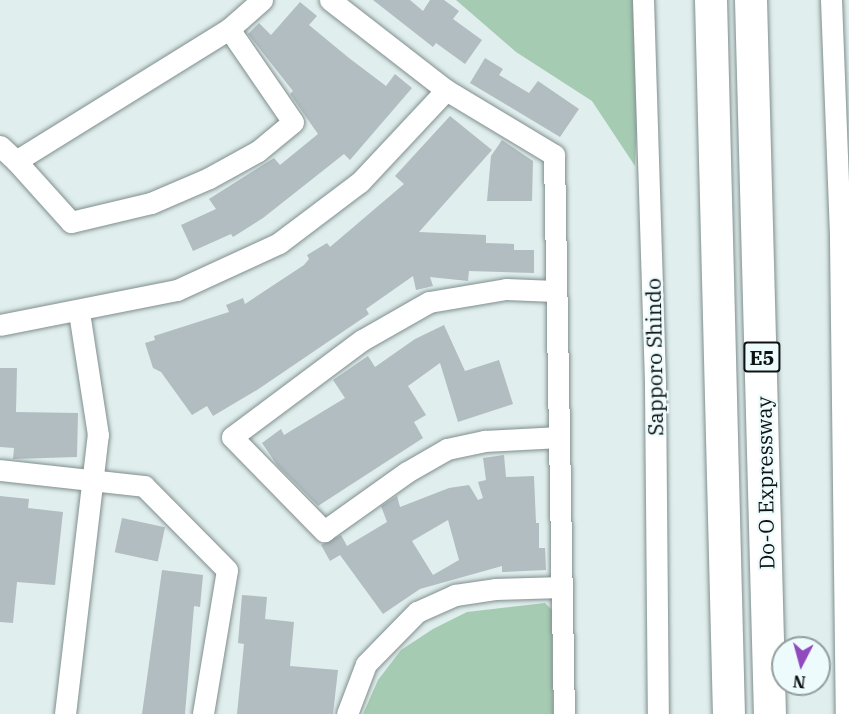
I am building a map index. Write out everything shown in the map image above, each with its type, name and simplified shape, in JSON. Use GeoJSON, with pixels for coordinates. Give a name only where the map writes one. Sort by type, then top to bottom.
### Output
{"type":"FeatureCollection","features":[{"type":"Feature","properties":{"kind":"highway","name":"Do-O Expressway"},"geometry":{"type":"LineString","coordinates":[[711,0],[729,714]]}},
{"type":"Feature","properties":{"kind":"highway","name":"Do-O Expressway"},"geometry":{"type":"LineString","coordinates":[[750,0],[770,714]]}},
{"type":"Feature","properties":{"kind":"street"},"geometry":{"type":"LineString","coordinates":[[16,161],[229,29],[262,0]]}},
{"type":"Feature","properties":{"kind":"street"},"geometry":{"type":"LineString","coordinates":[[330,0],[446,90],[554,155],[564,714]]}},
{"type":"Feature","properties":{"kind":"street","name":"Sapporo Shindo"},"geometry":{"type":"LineString","coordinates":[[644,0],[655,385],[658,714]]}},
{"type":"Feature","properties":{"kind":"street"},"geometry":{"type":"LineString","coordinates":[[831,0],[845,382],[846,714]]}},
{"type":"Feature","properties":{"kind":"street"},"geometry":{"type":"LineString","coordinates":[[0,146],[71,222],[152,203],[209,178],[258,151],[293,122],[229,29]]}},
{"type":"Feature","properties":{"kind":"street"},"geometry":{"type":"LineString","coordinates":[[0,325],[79,312],[177,290],[279,243],[360,182],[446,90]]}},
{"type":"Feature","properties":{"kind":"street"},"geometry":{"type":"LineString","coordinates":[[555,291],[506,289],[429,302],[362,340],[232,437],[324,531],[407,472],[447,449],[485,441],[559,437]]}},
{"type":"Feature","properties":{"kind":"street"},"geometry":{"type":"LineString","coordinates":[[65,714],[98,435],[95,396],[79,312]]}},
{"type":"Feature","properties":{"kind":"street"},"geometry":{"type":"LineString","coordinates":[[0,470],[144,486],[227,570],[203,714]]}},
{"type":"Feature","properties":{"kind":"street"},"geometry":{"type":"LineString","coordinates":[[347,714],[366,664],[417,612],[455,595],[495,589],[562,587]]}},
{"type":"Feature","properties":{"kind":"green space"},"geometry":{"type":"Polygon","coordinates":[[[456,0],[637,0],[640,57],[635,166],[592,101],[516,52],[456,0]]]}},
{"type":"Feature","properties":{"kind":"green space"},"geometry":{"type":"Polygon","coordinates":[[[545,603],[552,610],[553,714],[363,714],[378,680],[401,650],[433,629],[467,612],[545,603]]]}},
{"type":"Feature","properties":{"kind":"building"},"geometry":{"type":"Polygon","coordinates":[[[373,0],[410,0],[423,11],[430,0],[444,0],[459,11],[453,19],[482,40],[465,64],[436,43],[433,47],[373,0]]]}},
{"type":"Feature","properties":{"kind":"building"},"geometry":{"type":"Polygon","coordinates":[[[300,2],[317,16],[309,25],[349,58],[386,86],[395,74],[412,88],[350,160],[344,154],[263,218],[233,237],[231,234],[193,251],[181,225],[216,209],[209,199],[274,158],[280,165],[318,134],[290,94],[293,91],[248,34],[259,23],[271,35],[300,2]]]}},
{"type":"Feature","properties":{"kind":"building"},"geometry":{"type":"Polygon","coordinates":[[[485,58],[503,69],[499,75],[529,93],[538,81],[579,109],[560,137],[470,83],[485,58]]]}},
{"type":"Feature","properties":{"kind":"building"},"geometry":{"type":"Polygon","coordinates":[[[450,116],[492,150],[419,232],[486,235],[486,243],[514,244],[514,250],[534,250],[534,273],[469,271],[468,281],[430,277],[433,286],[416,290],[413,276],[366,309],[369,314],[257,390],[213,416],[207,406],[192,415],[161,372],[153,368],[145,343],[155,340],[154,336],[229,312],[226,305],[243,298],[245,304],[304,265],[309,259],[307,255],[327,243],[330,247],[404,184],[395,176],[450,116]]]}},
{"type":"Feature","properties":{"kind":"building"},"geometry":{"type":"Polygon","coordinates":[[[502,140],[533,161],[532,201],[487,201],[491,156],[502,140]]]}},
{"type":"Feature","properties":{"kind":"building"},"geometry":{"type":"Polygon","coordinates":[[[444,325],[465,371],[499,360],[513,404],[458,422],[440,363],[408,386],[426,415],[414,422],[423,438],[318,506],[277,465],[262,443],[281,429],[284,435],[345,398],[333,380],[368,356],[375,367],[415,339],[444,325]]]}},
{"type":"Feature","properties":{"kind":"building"},"geometry":{"type":"Polygon","coordinates":[[[0,368],[17,368],[16,412],[78,413],[77,457],[13,459],[14,448],[0,447],[0,368]]]}},
{"type":"Feature","properties":{"kind":"building"},"geometry":{"type":"Polygon","coordinates":[[[504,455],[506,477],[534,476],[539,548],[545,548],[546,570],[502,572],[502,566],[420,589],[383,614],[340,555],[330,561],[321,545],[341,535],[347,546],[387,522],[381,506],[397,496],[400,507],[449,488],[469,485],[478,500],[483,498],[478,482],[486,480],[483,458],[504,455]],[[448,520],[412,541],[433,575],[459,560],[448,520]]]}},
{"type":"Feature","properties":{"kind":"building"},"geometry":{"type":"Polygon","coordinates":[[[0,496],[29,499],[28,508],[63,512],[55,585],[17,582],[13,623],[0,622],[0,496]]]}},
{"type":"Feature","properties":{"kind":"building"},"geometry":{"type":"Polygon","coordinates":[[[122,518],[165,527],[158,561],[115,552],[122,518]]]}},
{"type":"Feature","properties":{"kind":"building"},"geometry":{"type":"Polygon","coordinates":[[[162,570],[203,575],[200,607],[194,606],[185,714],[142,714],[162,570]]]}},
{"type":"Feature","properties":{"kind":"building"},"geometry":{"type":"Polygon","coordinates":[[[242,595],[267,597],[265,619],[294,622],[290,666],[338,670],[333,714],[237,714],[244,644],[238,643],[242,595]]]}}]}
